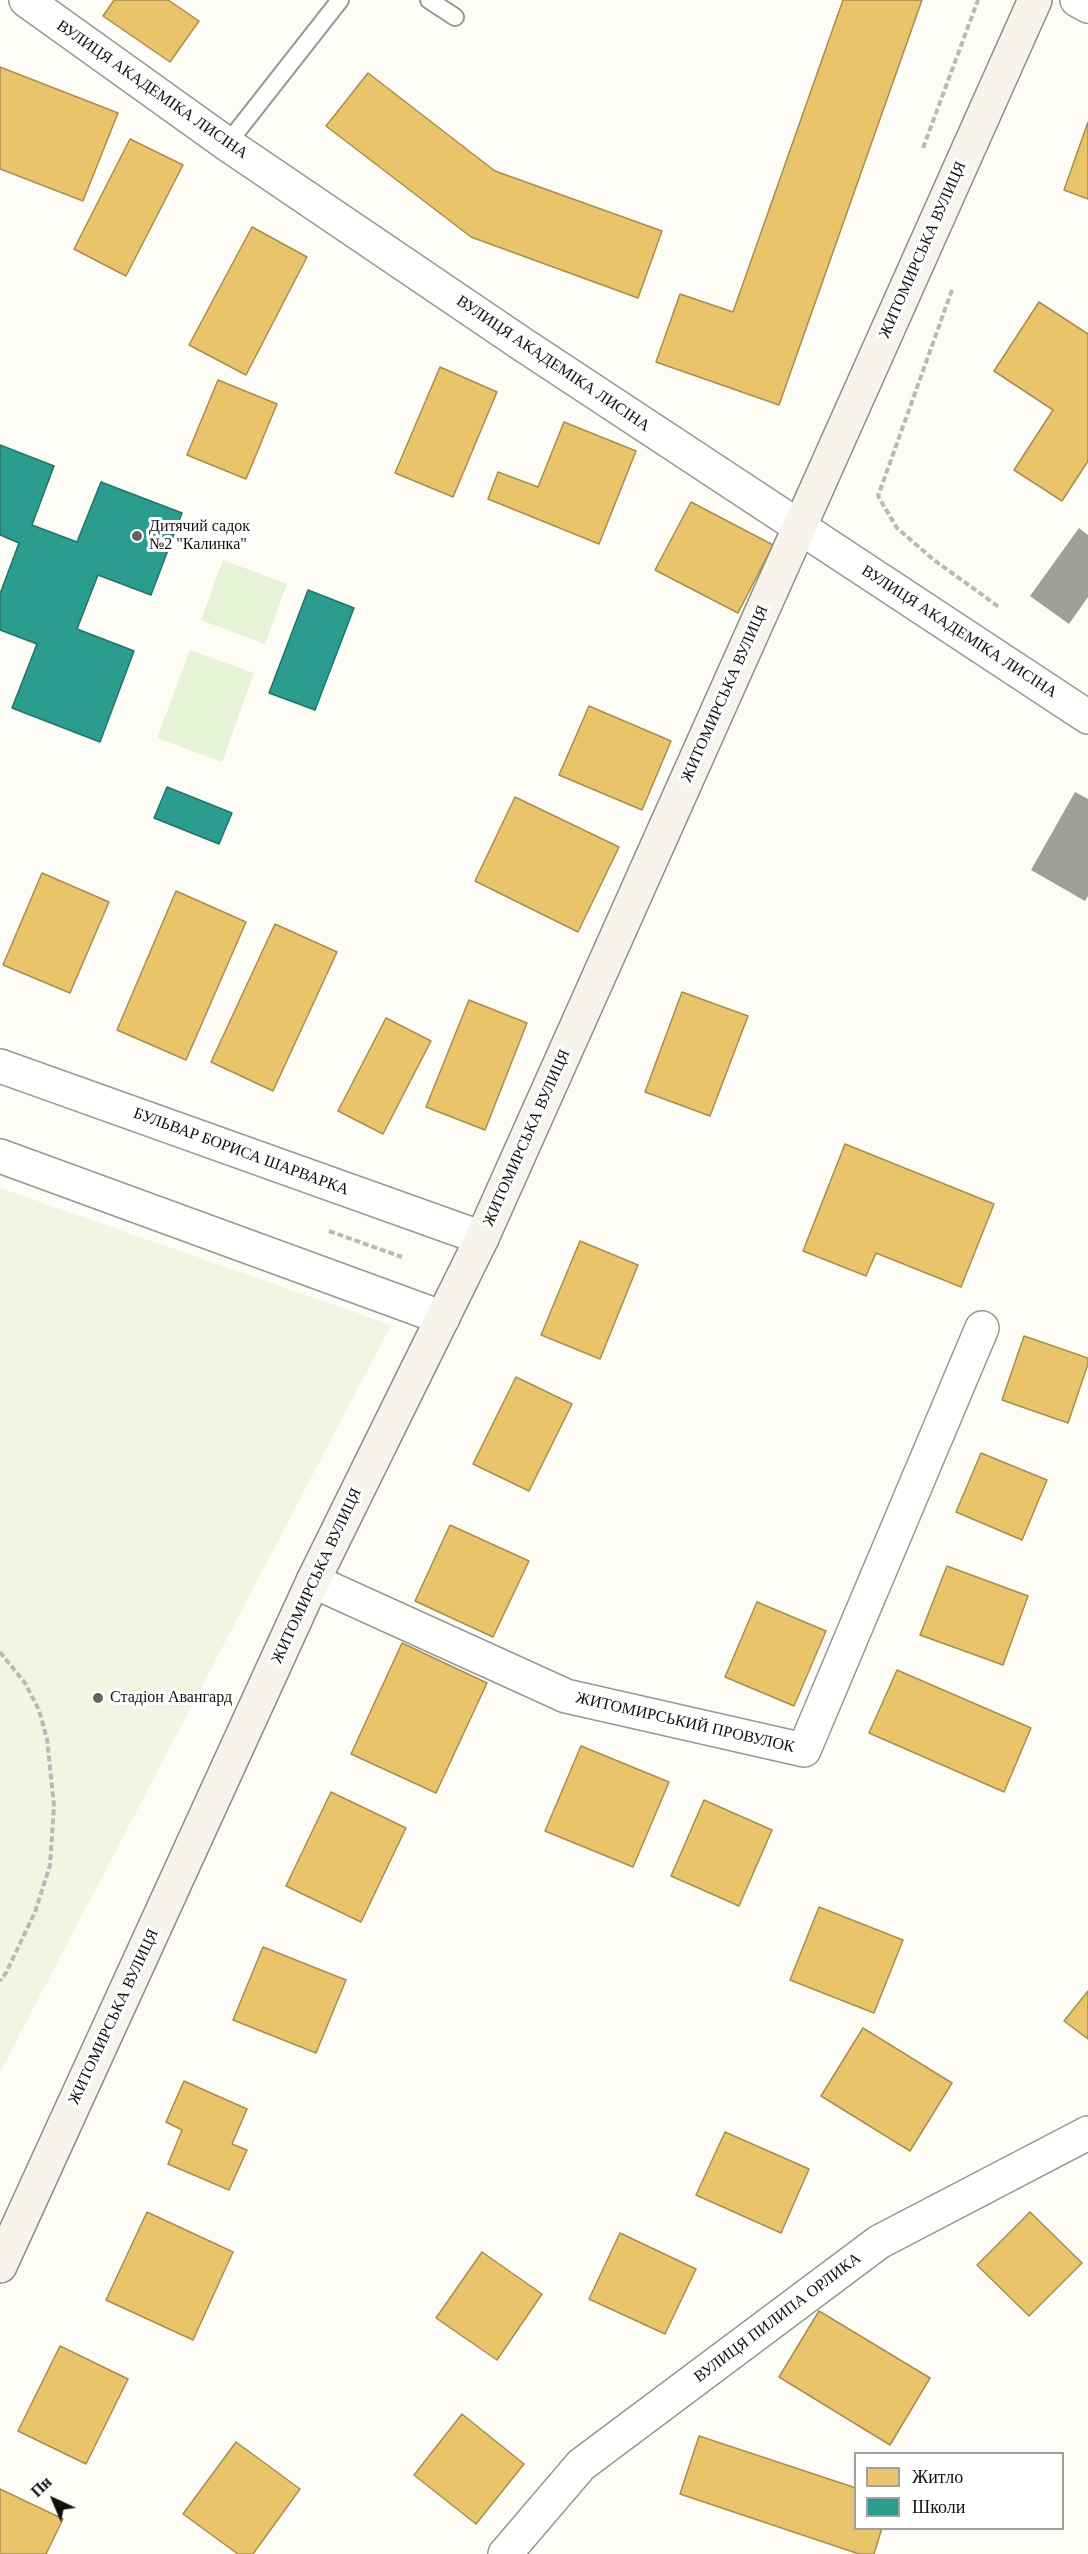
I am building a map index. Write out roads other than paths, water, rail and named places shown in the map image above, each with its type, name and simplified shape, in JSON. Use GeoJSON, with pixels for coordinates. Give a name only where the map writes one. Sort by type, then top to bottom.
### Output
{"type":"FeatureCollection","features":[{"type":"Feature","properties":{"kind":"main road","name":"ЖИТОМИРСЬКА ВУЛИЦЯ"},"geometry":{"type":"LineString","coordinates":[[0,2266],[313,1581],[482,1238],[1035,0]]}},
{"type":"Feature","properties":{"kind":"street","name":"ВУЛИЦЯ АКАДЕМІКА ЛИСІНА"},"geometry":{"type":"LineString","coordinates":[[26,0],[227,144],[522,344],[1088,717]]}},
{"type":"Feature","properties":{"kind":"street"},"geometry":{"type":"LineString","coordinates":[[1077,0],[1088,6]]}},
{"type":"Feature","properties":{"kind":"street","name":"БУЛЬВАР БОРИСА ШАРВАРКА"},"geometry":{"type":"LineString","coordinates":[[0,1066],[482,1238]]}},
{"type":"Feature","properties":{"kind":"street"},"geometry":{"type":"LineString","coordinates":[[0,1156],[442,1318]]}},
{"type":"Feature","properties":{"kind":"street","name":"ЖИТОМИРСЬКИЙ ПРОВУЛОК"},"geometry":{"type":"LineString","coordinates":[[313,1581],[566,1696],[804,1750],[982,1328]]}},
{"type":"Feature","properties":{"kind":"street","name":"ВУЛИЦЯ ПИЛИПА ОРЛИКА"},"geometry":{"type":"LineString","coordinates":[[505,2554],[581,2465],[879,2242],[1088,2133]]}},
{"type":"Feature","properties":{"kind":"lane"},"geometry":{"type":"LineString","coordinates":[[227,144],[340,0]]}},
{"type":"Feature","properties":{"kind":"lane"},"geometry":{"type":"LineString","coordinates":[[429,0],[455,17]]}},
{"type":"Feature","properties":{"kind":"place","name":"Дитячий садок №2 \"Калинка\""},"geometry":{"type":"Point","coordinates":[137,536]}},
{"type":"Feature","properties":{"kind":"place","name":"Стадіон Авангард"},"geometry":{"type":"Point","coordinates":[98,1698]}}]}
